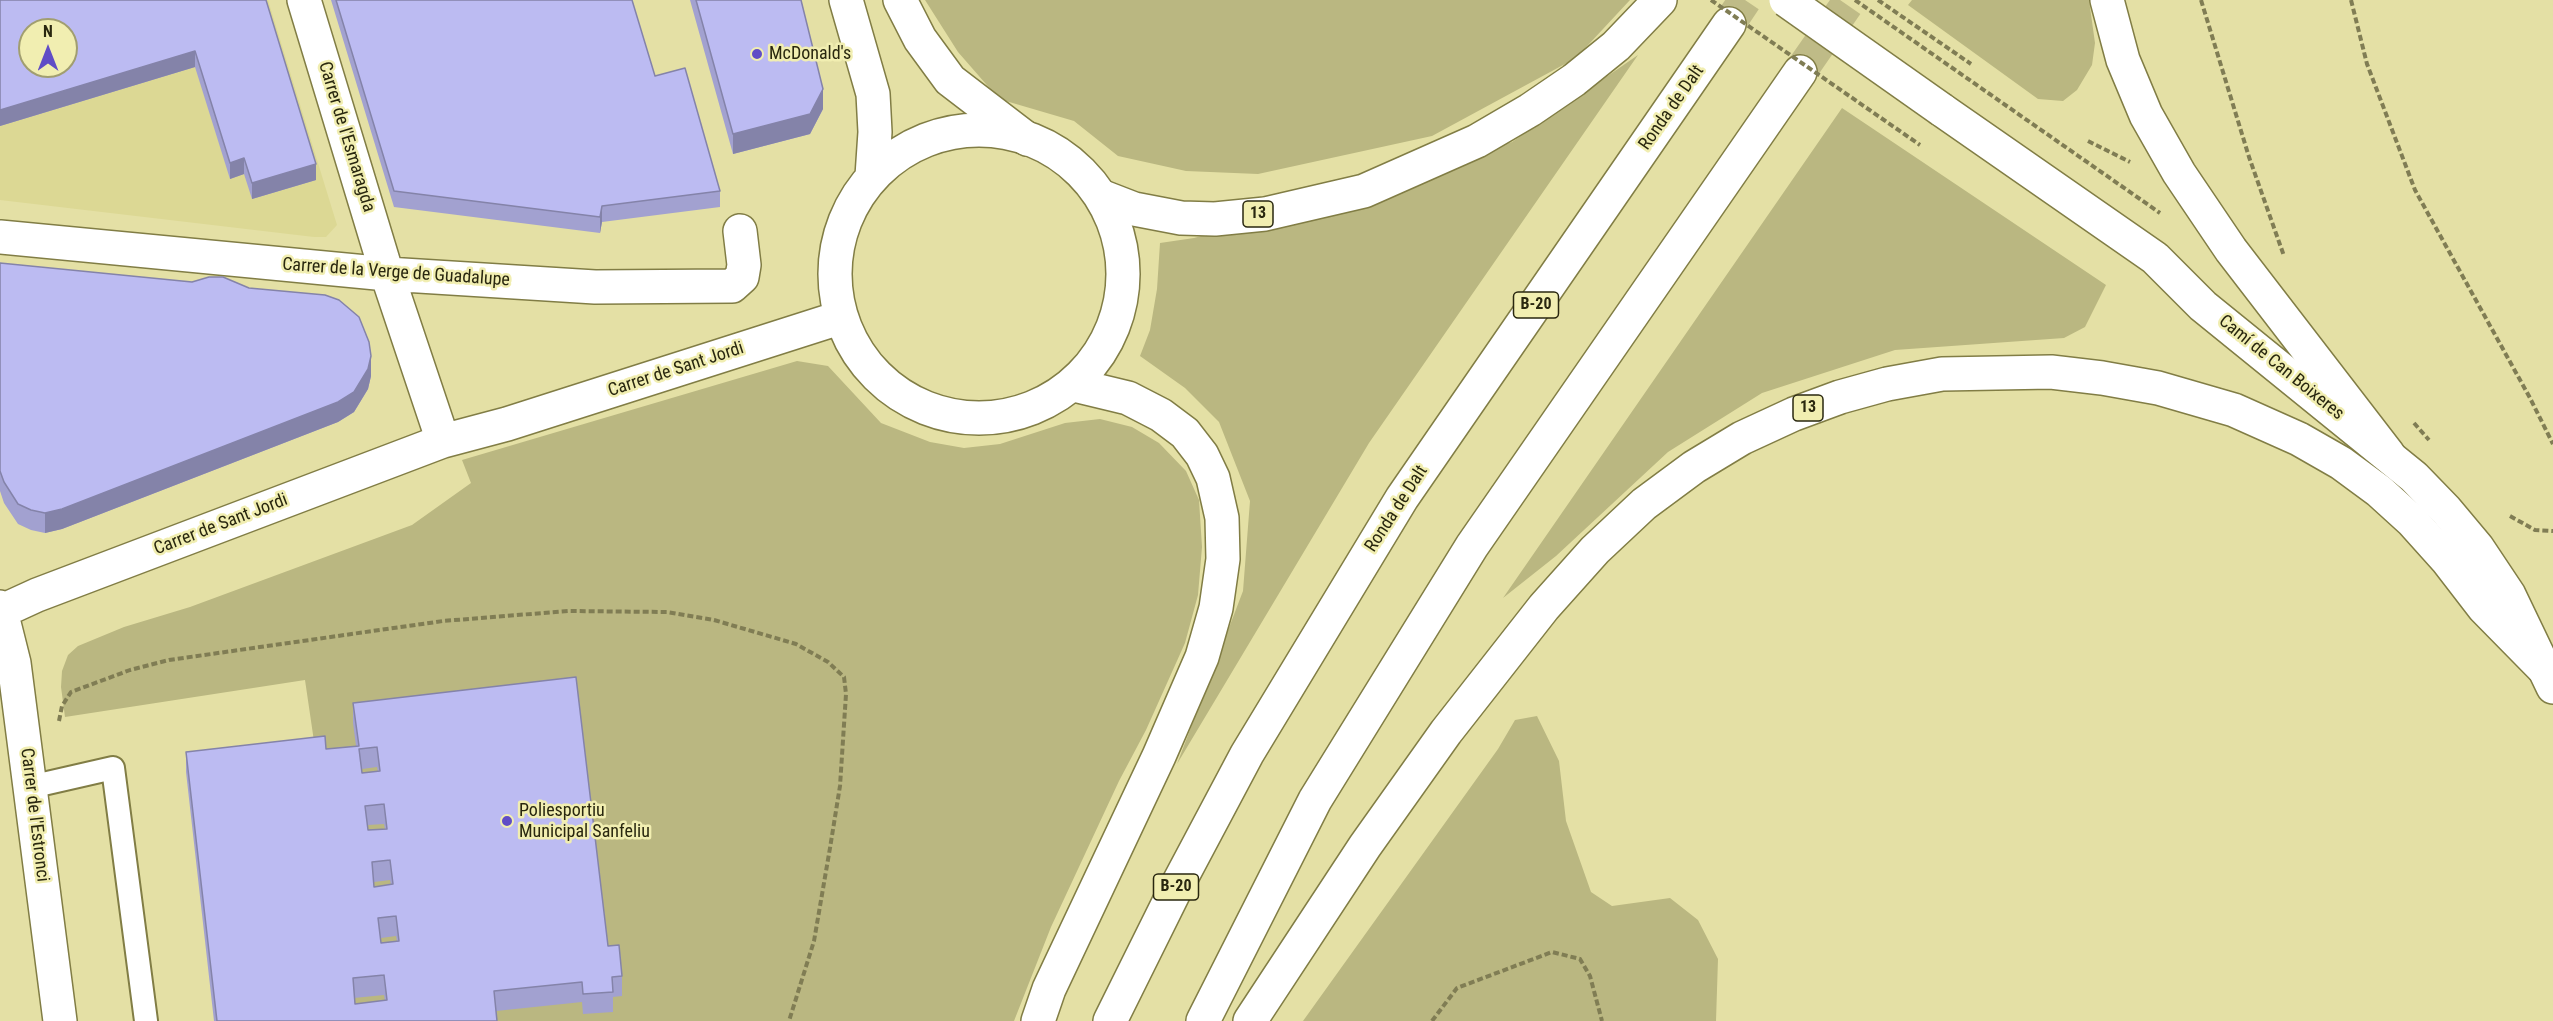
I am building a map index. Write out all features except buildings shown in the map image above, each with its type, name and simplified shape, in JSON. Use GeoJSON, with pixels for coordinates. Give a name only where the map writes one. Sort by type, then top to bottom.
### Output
{"type":"FeatureCollection","features":[{"type":"Feature","properties":{"kind":"main road","name":"Carrer de l'Esmaragda"},"geometry":{"type":"LineString","coordinates":[[304,0],[387,274]]}},
{"type":"Feature","properties":{"kind":"main road"},"geometry":{"type":"LineString","coordinates":[[846,0],[873,94],[875,132],[872,176]]}},
{"type":"Feature","properties":{"kind":"main road"},"geometry":{"type":"LineString","coordinates":[[900,0],[920,39],[950,80],[1028,139],[1064,159],[1092,184],[1113,217],[1123,252],[1124,294],[1112,335],[1090,368],[1074,385],[1056,397],[1020,410],[977,417],[936,409],[901,393],[869,367],[851,342],[839,318],[834,291],[835,251],[849,210],[872,176],[904,149],[943,134],[985,130],[1028,139]]}},
{"type":"Feature","properties":{"kind":"main road","name":"13"},"geometry":{"type":"LineString","coordinates":[[1102,197],[1134,209],[1180,218],[1215,219],[1265,214],[1364,191],[1477,141],[1530,110],[1574,81],[1616,46],[1660,0]]}},
{"type":"Feature","properties":{"kind":"main road","name":"Camí de Can Boixeres"},"geometry":{"type":"LineString","coordinates":[[1786,0],[2155,258],[2203,306],[2388,454],[2446,510],[2477,547],[2509,595],[2548,677]]}},
{"type":"Feature","properties":{"kind":"main road"},"geometry":{"type":"LineString","coordinates":[[2107,0],[2123,60],[2146,115],[2179,173],[2231,250],[2388,454]]}},
{"type":"Feature","properties":{"kind":"main road","name":"Ronda de Dalt"},"geometry":{"type":"LineString","coordinates":[[1110,1021],[1246,754],[1402,498],[1720,12]]}},
{"type":"Feature","properties":{"kind":"main road"},"geometry":{"type":"LineString","coordinates":[[1203,1021],[1315,800],[1472,546],[1800,72]]}},
{"type":"Feature","properties":{"kind":"main road","name":"Carrer de la Verge de Guadalupe"},"geometry":{"type":"LineString","coordinates":[[0,237],[387,274],[596,287],[732,286],[742,277],[744,265],[740,231]]}},
{"type":"Feature","properties":{"kind":"main road"},"geometry":{"type":"LineString","coordinates":[[387,274],[443,441]]}},
{"type":"Feature","properties":{"kind":"main road","name":"Carrer de Sant Jordi"},"geometry":{"type":"LineString","coordinates":[[0,610],[443,441],[507,424],[839,318]]}},
{"type":"Feature","properties":{"kind":"main road","name":"13"},"geometry":{"type":"LineString","coordinates":[[1250,1021],[1365,846],[1446,732],[1544,607],[1595,550],[1644,504],[1694,467],[1742,438],[1794,414],[1840,397],[1887,384],[1942,374],[2051,372],[2158,388],[2234,410],[2299,439],[2341,464],[2379,491],[2412,521],[2447,560],[2484,608],[2548,677]]}},
{"type":"Feature","properties":{"kind":"main road"},"geometry":{"type":"LineString","coordinates":[[1038,1021],[1049,989],[1159,756],[1202,657],[1216,608],[1223,559],[1222,518],[1213,478],[1202,455],[1185,433],[1161,415],[1128,398],[1074,385]]}},
{"type":"Feature","properties":{"kind":"main road","name":"Carrer de l'Estronci"},"geometry":{"type":"LineString","coordinates":[[0,610],[14,663],[60,1021]]}},
{"type":"Feature","properties":{"kind":"lane"},"geometry":{"type":"LineString","coordinates":[[30,787],[112,768],[146,1021]]}},
{"type":"Feature","properties":{"kind":"path"},"geometry":{"type":"LineString","coordinates":[[1855,0],[2170,219]]}},
{"type":"Feature","properties":{"kind":"path"},"geometry":{"type":"LineString","coordinates":[[1878,0],[1971,64]]}},
{"type":"Feature","properties":{"kind":"path"},"geometry":{"type":"LineString","coordinates":[[2201,0],[2237,110],[2249,157],[2286,261]]}},
{"type":"Feature","properties":{"kind":"path"},"geometry":{"type":"LineString","coordinates":[[2351,0],[2367,64],[2415,190],[2553,444]]}},
{"type":"Feature","properties":{"kind":"path"},"geometry":{"type":"LineString","coordinates":[[1720,12],[1920,145]]}},
{"type":"Feature","properties":{"kind":"path"},"geometry":{"type":"LineString","coordinates":[[2510,516],[2535,530],[2553,531]]}},
{"type":"Feature","properties":{"kind":"path"},"geometry":{"type":"LineString","coordinates":[[58,727],[62,706],[71,692],[130,670],[169,660],[443,621],[568,611],[667,612],[714,620],[796,644],[828,662],[844,677],[846,694],[841,776],[814,941],[789,1021]]}},
{"type":"Feature","properties":{"kind":"path"},"geometry":{"type":"LineString","coordinates":[[1432,1021],[1457,988],[1552,952],[1580,959],[1590,976],[1602,1021]]}},
{"type":"Feature","properties":{"kind":"shaded area"},"geometry":{"type":"Polygon","coordinates":[[[0,0],[268,0],[337,225],[326,237],[0,200],[0,0]]]}},
{"type":"Feature","properties":{"kind":"shaded area"},"geometry":{"type":"Polygon","coordinates":[[[925,0],[1630,0],[1576,58],[1432,136],[1258,174],[1186,171],[1118,156],[1074,121],[999,99],[958,52],[925,0]]]}},
{"type":"Feature","properties":{"kind":"shaded area"},"geometry":{"type":"Polygon","coordinates":[[[1912,0],[2089,0],[2095,43],[2092,65],[2077,90],[2063,101],[2038,99],[1908,5],[1912,0]]]}},
{"type":"Feature","properties":{"kind":"shaded area"},"geometry":{"type":"Polygon","coordinates":[[[1638,55],[1369,443],[1177,764],[1243,591],[1250,501],[1219,422],[1185,388],[1140,356],[1150,330],[1157,289],[1160,243],[1194,238],[1329,200],[1512,142],[1638,55]]]}},
{"type":"Feature","properties":{"kind":"shaded area"},"geometry":{"type":"Polygon","coordinates":[[[1842,108],[2106,285],[2085,327],[2064,338],[1895,350],[1762,393],[1668,452],[1556,556],[1503,598],[1842,108]]]}},
{"type":"Feature","properties":{"kind":"shaded area"},"geometry":{"type":"Polygon","coordinates":[[[797,361],[828,366],[881,423],[930,442],[964,448],[1000,444],[1065,423],[1100,419],[1132,427],[1159,443],[1186,471],[1199,500],[1202,547],[1198,595],[1185,643],[1146,730],[1119,781],[1051,927],[1014,1021],[214,1021],[316,755],[305,680],[65,717],[61,687],[62,671],[68,655],[78,646],[124,627],[190,607],[412,525],[471,483],[462,460],[797,361]]]}},
{"type":"Feature","properties":{"kind":"shaded area"},"geometry":{"type":"Polygon","coordinates":[[[1537,716],[1559,761],[1566,821],[1591,892],[1612,906],[1670,898],[1698,920],[1718,959],[1716,1021],[1303,1021],[1498,749],[1515,720],[1537,716]]]}},
{"type":"Feature","properties":{"kind":"tunnel"},"geometry":{"type":"LineString","coordinates":[[1729,24],[1745,0]]}},
{"type":"Feature","properties":{"kind":"tunnel"},"geometry":{"type":"LineString","coordinates":[[1800,72],[1850,0]]}},
{"type":"Feature","properties":{"kind":"place","name":"McDonald's"},"geometry":{"type":"Point","coordinates":[757,54]}},
{"type":"Feature","properties":{"kind":"place","name":"Poliesportiu Municipal Sanfeliu"},"geometry":{"type":"Point","coordinates":[507,821]}}]}
